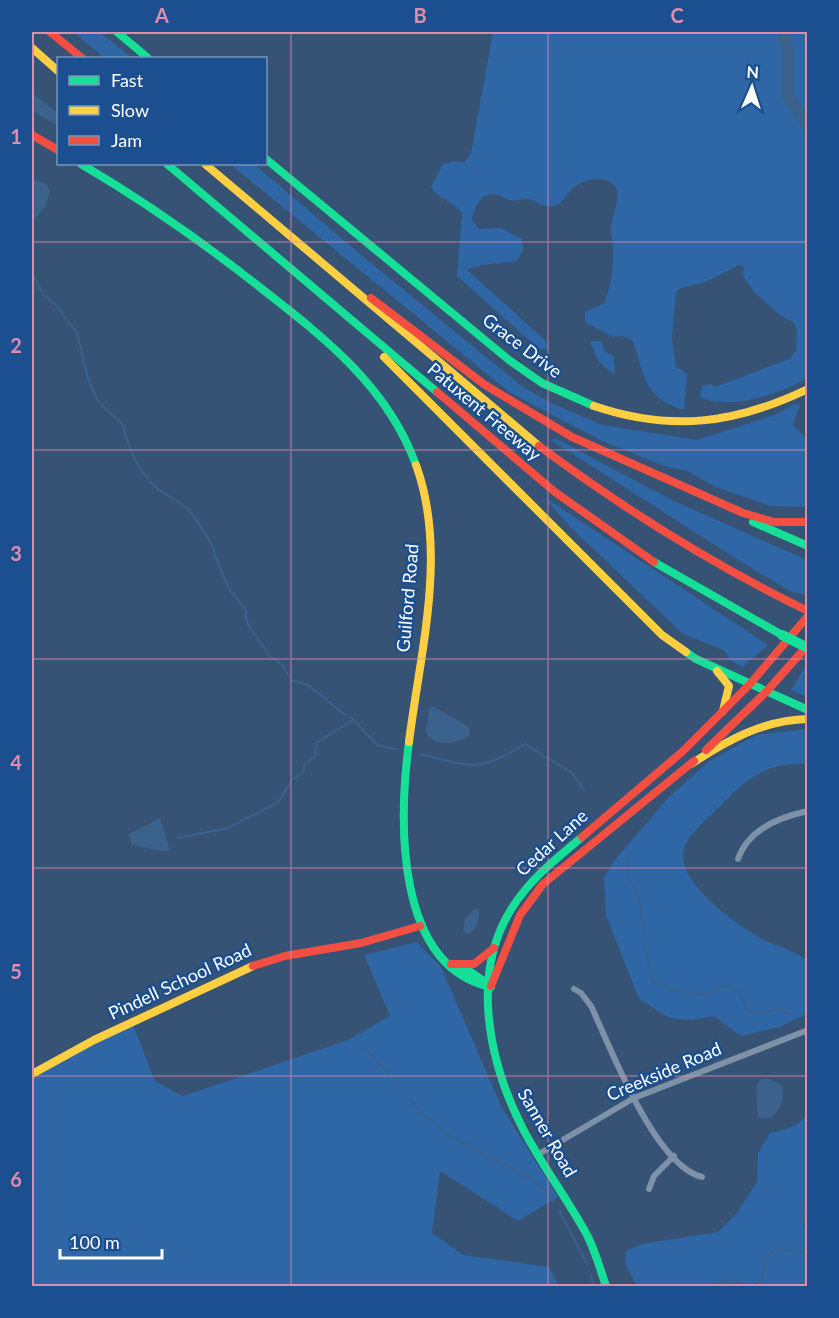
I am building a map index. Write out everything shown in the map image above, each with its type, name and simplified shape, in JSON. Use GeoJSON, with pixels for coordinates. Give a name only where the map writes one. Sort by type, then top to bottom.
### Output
{"type":"FeatureCollection","features":[{"type":"Feature","properties":{"kind":"main road"},"geometry":{"type":"LineString","coordinates":[[50,32],[81,57]]}},
{"type":"Feature","properties":{"kind":"main road"},"geometry":{"type":"LineString","coordinates":[[117,32],[147,57]]}},
{"type":"Feature","properties":{"kind":"main road"},"geometry":{"type":"LineString","coordinates":[[32,48],[57,70]]}},
{"type":"Feature","properties":{"kind":"main road"},"geometry":{"type":"LineString","coordinates":[[32,135],[57,149]]}},
{"type":"Feature","properties":{"kind":"main road","name":"Grace Drive"},"geometry":{"type":"LineString","coordinates":[[267,160],[518,368],[577,402],[638,419],[696,422],[764,409],[807,389]]}},
{"type":"Feature","properties":{"kind":"main road","name":"Guilford Road"},"geometry":{"type":"LineString","coordinates":[[83,165],[173,221],[341,352],[378,393],[408,444],[424,491],[431,540],[429,582],[403,800],[406,858],[420,926],[437,952],[455,964],[456,974],[491,987]]}},
{"type":"Feature","properties":{"kind":"main road","name":"Patuxent Freeway"},"geometry":{"type":"LineString","coordinates":[[168,165],[512,459],[602,528],[688,584],[807,646]]}},
{"type":"Feature","properties":{"kind":"main road","name":"Patuxent Freeway"},"geometry":{"type":"LineString","coordinates":[[206,165],[510,424],[573,472],[667,535],[806,612]]}},
{"type":"Feature","properties":{"kind":"main road"},"geometry":{"type":"LineString","coordinates":[[220,177],[420,337],[485,385],[572,437],[807,546]]}},
{"type":"Feature","properties":{"kind":"main road"},"geometry":{"type":"LineString","coordinates":[[304,281],[350,328],[402,375],[648,623],[678,648],[713,667],[807,710]]}},
{"type":"Feature","properties":{"kind":"main road"},"geometry":{"type":"LineString","coordinates":[[694,493],[759,519],[787,523],[807,522]]}},
{"type":"Feature","properties":{"kind":"main road","name":"Cedar Lane"},"geometry":{"type":"LineString","coordinates":[[491,987],[488,969],[494,948],[511,909],[539,873],[682,752],[750,684],[806,612]]}},
{"type":"Feature","properties":{"kind":"main road","name":"Cedar Lane"},"geometry":{"type":"LineString","coordinates":[[491,987],[511,933],[530,899],[543,884],[691,764],[766,692],[807,646]]}},
{"type":"Feature","properties":{"kind":"main road"},"geometry":{"type":"LineString","coordinates":[[713,667],[729,686],[729,697],[723,711]]}},
{"type":"Feature","properties":{"kind":"main road"},"geometry":{"type":"LineString","coordinates":[[691,764],[728,739],[758,726],[777,720],[807,719]]}},
{"type":"Feature","properties":{"kind":"main road","name":"Pindell School Road"},"geometry":{"type":"LineString","coordinates":[[32,1074],[94,1040],[246,968],[285,956],[361,943],[420,926]]}},
{"type":"Feature","properties":{"kind":"main road"},"geometry":{"type":"LineString","coordinates":[[455,964],[474,963],[494,948]]}},
{"type":"Feature","properties":{"kind":"main road","name":"Sanner Road"},"geometry":{"type":"LineString","coordinates":[[491,987],[491,1031],[500,1078],[512,1109],[588,1237],[606,1287]]}},
{"type":"Feature","properties":{"kind":"street"},"geometry":{"type":"LineString","coordinates":[[738,859],[746,843],[761,830],[785,818],[807,811]]}},
{"type":"Feature","properties":{"kind":"street"},"geometry":{"type":"LineString","coordinates":[[574,988],[591,1006],[648,1125],[689,1172],[702,1177]]}},
{"type":"Feature","properties":{"kind":"street","name":"Creekside Road"},"geometry":{"type":"LineString","coordinates":[[539,1154],[634,1098],[807,1030]]}},
{"type":"Feature","properties":{"kind":"street"},"geometry":{"type":"LineString","coordinates":[[649,1189],[654,1176],[674,1156]]}},
{"type":"Feature","properties":{"kind":"shaded area"},"geometry":{"type":"Polygon","coordinates":[[[73,32],[100,32],[131,57],[104,57],[73,32]]]}},
{"type":"Feature","properties":{"kind":"shaded area"},"geometry":{"type":"Polygon","coordinates":[[[493,32],[807,32],[807,378],[784,390],[755,399],[725,402],[700,397],[702,386],[711,384],[715,387],[789,359],[796,351],[797,331],[793,322],[780,315],[756,294],[743,277],[744,267],[739,265],[703,283],[680,288],[676,292],[672,338],[676,368],[683,370],[687,376],[684,410],[671,405],[653,392],[644,375],[632,340],[623,336],[613,337],[585,322],[585,312],[605,303],[611,277],[613,247],[611,227],[617,190],[611,182],[606,180],[594,179],[582,182],[573,188],[560,203],[553,206],[544,206],[529,199],[508,200],[495,194],[480,200],[475,209],[472,220],[479,229],[501,228],[522,239],[523,249],[518,260],[480,265],[467,270],[545,340],[549,348],[540,350],[457,276],[462,213],[431,187],[443,164],[454,161],[465,162],[471,153],[493,32]]]}},
{"type":"Feature","properties":{"kind":"shaded area"},"geometry":{"type":"Polygon","coordinates":[[[32,93],[57,112],[57,125],[32,111],[32,93]]]}},
{"type":"Feature","properties":{"kind":"shaded area"},"geometry":{"type":"Polygon","coordinates":[[[231,165],[255,165],[523,387],[553,404],[603,425],[697,440],[774,415],[795,404],[800,405],[793,425],[807,439],[807,507],[771,506],[718,488],[687,471],[665,466],[602,441],[509,392],[231,165]]]}},
{"type":"Feature","properties":{"kind":"shaded area"},"geometry":{"type":"Polygon","coordinates":[[[32,179],[47,184],[50,192],[45,207],[32,222],[32,179]]]}},
{"type":"Feature","properties":{"kind":"shaded area"},"geometry":{"type":"Polygon","coordinates":[[[590,341],[601,341],[605,351],[614,357],[615,375],[598,361],[590,341]]]}},
{"type":"Feature","properties":{"kind":"shaded area"},"geometry":{"type":"Polygon","coordinates":[[[555,438],[672,500],[807,560],[807,593],[805,595],[790,591],[738,560],[551,440],[555,438]]]}},
{"type":"Feature","properties":{"kind":"shaded area"},"geometry":{"type":"Polygon","coordinates":[[[544,497],[768,645],[742,667],[730,660],[725,651],[683,634],[570,527],[544,497]]]}},
{"type":"Feature","properties":{"kind":"shaded area"},"geometry":{"type":"Polygon","coordinates":[[[807,664],[807,697],[791,690],[807,664]]]}},
{"type":"Feature","properties":{"kind":"shaded area"},"geometry":{"type":"Polygon","coordinates":[[[432,706],[469,727],[470,735],[459,741],[447,743],[430,738],[426,733],[429,709],[432,706]]]}},
{"type":"Feature","properties":{"kind":"shaded area"},"geometry":{"type":"Polygon","coordinates":[[[807,729],[807,764],[793,764],[770,769],[750,780],[731,795],[696,830],[687,841],[683,859],[697,887],[723,912],[762,939],[807,960],[807,1014],[779,1027],[741,1036],[714,1016],[691,1020],[669,1018],[639,999],[606,915],[604,877],[615,860],[668,798],[708,762],[756,735],[807,729]]]}},
{"type":"Feature","properties":{"kind":"shaded area"},"geometry":{"type":"Polygon","coordinates":[[[160,818],[170,850],[160,851],[132,845],[129,834],[160,818]]]}},
{"type":"Feature","properties":{"kind":"shaded area"},"geometry":{"type":"Polygon","coordinates":[[[474,909],[479,909],[478,920],[473,931],[467,934],[463,931],[465,919],[474,909]]]}},
{"type":"Feature","properties":{"kind":"shaded area"},"geometry":{"type":"Polygon","coordinates":[[[417,942],[441,967],[502,1108],[558,1197],[518,1221],[440,1171],[432,1233],[463,1255],[549,1267],[559,1286],[32,1286],[32,1074],[132,1022],[155,1081],[183,1096],[348,1040],[390,1016],[364,955],[417,942]]]}},
{"type":"Feature","properties":{"kind":"shaded area"},"geometry":{"type":"Polygon","coordinates":[[[767,1078],[782,1085],[783,1097],[779,1110],[765,1119],[758,1117],[756,1087],[760,1079],[767,1078]]]}},
{"type":"Feature","properties":{"kind":"shaded area"},"geometry":{"type":"Polygon","coordinates":[[[807,1113],[807,1286],[637,1286],[625,1264],[626,1251],[642,1244],[718,1232],[736,1214],[757,1182],[758,1153],[770,1133],[796,1125],[807,1113]]]}},
{"type":"Feature","properties":{"kind":"waterway"},"geometry":{"type":"LineString","coordinates":[[784,32],[788,56],[787,95],[808,126]]}},
{"type":"Feature","properties":{"kind":"waterway"},"geometry":{"type":"LineString","coordinates":[[32,274],[44,295],[57,306],[77,333],[88,379],[98,401],[123,425],[132,453],[143,473],[157,488],[188,509],[198,522],[214,548],[228,587],[246,610],[246,619],[250,628],[270,656],[283,666],[291,680],[308,685],[345,715]]}},
{"type":"Feature","properties":{"kind":"waterway"},"geometry":{"type":"LineString","coordinates":[[352,718],[377,745],[395,749]]}},
{"type":"Feature","properties":{"kind":"waterway"},"geometry":{"type":"LineString","coordinates":[[178,838],[228,828],[278,802],[292,780],[303,772],[305,764],[315,756],[316,743],[353,720]]}},
{"type":"Feature","properties":{"kind":"waterway"},"geometry":{"type":"LineString","coordinates":[[420,754],[474,765],[495,760],[525,744],[572,773],[584,790]]}},
{"type":"Feature","properties":{"kind":"waterway"},"geometry":{"type":"LineString","coordinates":[[626,859],[630,881],[637,891],[641,907],[644,947],[653,982],[703,995],[725,986],[741,994],[747,1010],[766,1013],[778,1009],[791,1014]]}},
{"type":"Feature","properties":{"kind":"waterway"},"geometry":{"type":"LineString","coordinates":[[365,1048],[389,1074]]}},
{"type":"Feature","properties":{"kind":"waterway"},"geometry":{"type":"LineString","coordinates":[[398,1084],[407,1097],[429,1119],[467,1145],[528,1176],[554,1202]]}},
{"type":"Feature","properties":{"kind":"waterway"},"geometry":{"type":"LineString","coordinates":[[808,1195],[802,1213],[804,1225],[808,1227]]}},
{"type":"Feature","properties":{"kind":"waterway"},"geometry":{"type":"LineString","coordinates":[[560,1212],[587,1264]]}},
{"type":"Feature","properties":{"kind":"waterway"},"geometry":{"type":"LineString","coordinates":[[753,1286],[762,1279],[764,1266],[770,1253],[781,1250],[808,1253]]}},
{"type":"Feature","properties":{"kind":"waterway"},"geometry":{"type":"LineString","coordinates":[[591,1275],[593,1286]]}},
{"type":"Feature","properties":{"kind":"waterway"},"geometry":{"type":"LineString","coordinates":[[713,1286],[730,1279],[748,1286]]}},
{"type":"Feature","properties":{"kind":"traffic: fast"},"geometry":{"type":"LineString","coordinates":[[117,32],[147,57]]}},
{"type":"Feature","properties":{"kind":"traffic: fast"},"geometry":{"type":"LineString","coordinates":[[267,160],[509,360],[542,383],[594,406]]}},
{"type":"Feature","properties":{"kind":"traffic: fast"},"geometry":{"type":"LineString","coordinates":[[83,165],[196,239],[309,326],[372,388],[404,437],[416,465]]}},
{"type":"Feature","properties":{"kind":"traffic: fast"},"geometry":{"type":"LineString","coordinates":[[168,165],[437,392]]}},
{"type":"Feature","properties":{"kind":"traffic: fast"},"geometry":{"type":"LineString","coordinates":[[753,522],[808,546]]}},
{"type":"Feature","properties":{"kind":"traffic: fast"},"geometry":{"type":"LineString","coordinates":[[654,562],[782,635]]}},
{"type":"Feature","properties":{"kind":"traffic: fast"},"geometry":{"type":"LineString","coordinates":[[782,635],[808,648]]}},
{"type":"Feature","properties":{"kind":"traffic: fast"},"geometry":{"type":"LineString","coordinates":[[686,652],[696,659],[808,710]]}},
{"type":"Feature","properties":{"kind":"traffic: fast"},"geometry":{"type":"LineString","coordinates":[[409,742],[404,809],[405,847],[410,885],[420,920],[436,951],[459,974],[491,987]]}},
{"type":"Feature","properties":{"kind":"traffic: fast"},"geometry":{"type":"LineString","coordinates":[[582,837],[535,879],[512,908],[499,933],[491,960],[488,988],[489,1017],[500,1073],[510,1100],[528,1139],[587,1235],[606,1286]]}},
{"type":"Feature","properties":{"kind":"traffic: fast"},"geometry":{"type":"LineString","coordinates":[[462,966],[491,986]]}},
{"type":"Feature","properties":{"kind":"traffic: slow"},"geometry":{"type":"LineString","coordinates":[[32,48],[57,70]]}},
{"type":"Feature","properties":{"kind":"traffic: slow"},"geometry":{"type":"LineString","coordinates":[[206,165],[539,446]]}},
{"type":"Feature","properties":{"kind":"traffic: slow"},"geometry":{"type":"LineString","coordinates":[[384,357],[662,635],[686,652]]}},
{"type":"Feature","properties":{"kind":"traffic: slow"},"geometry":{"type":"LineString","coordinates":[[594,406],[650,419],[702,420],[729,417],[755,410],[808,389]]}},
{"type":"Feature","properties":{"kind":"traffic: slow"},"geometry":{"type":"LineString","coordinates":[[409,742],[429,603],[431,568],[430,533],[425,498],[416,465]]}},
{"type":"Feature","properties":{"kind":"traffic: slow"},"geometry":{"type":"LineString","coordinates":[[717,671],[729,686],[723,711]]}},
{"type":"Feature","properties":{"kind":"traffic: slow"},"geometry":{"type":"LineString","coordinates":[[691,764],[732,739],[761,727],[808,719]]}},
{"type":"Feature","properties":{"kind":"traffic: slow"},"geometry":{"type":"LineString","coordinates":[[32,1074],[94,1040],[253,966]]}},
{"type":"Feature","properties":{"kind":"traffic: jam"},"geometry":{"type":"LineString","coordinates":[[50,32],[81,57]]}},
{"type":"Feature","properties":{"kind":"traffic: jam"},"geometry":{"type":"LineString","coordinates":[[32,135],[57,149]]}},
{"type":"Feature","properties":{"kind":"traffic: jam"},"geometry":{"type":"LineString","coordinates":[[371,298],[485,385],[572,437],[743,513],[774,522],[808,522]]}},
{"type":"Feature","properties":{"kind":"traffic: jam"},"geometry":{"type":"LineString","coordinates":[[437,392],[555,492],[654,562]]}},
{"type":"Feature","properties":{"kind":"traffic: jam"},"geometry":{"type":"LineString","coordinates":[[539,446],[670,535],[738,575],[808,611]]}},
{"type":"Feature","properties":{"kind":"traffic: jam"},"geometry":{"type":"LineString","coordinates":[[582,837],[682,752],[750,684],[808,616]]}},
{"type":"Feature","properties":{"kind":"traffic: jam"},"geometry":{"type":"LineString","coordinates":[[706,750],[766,692],[808,645]]}},
{"type":"Feature","properties":{"kind":"traffic: jam"},"geometry":{"type":"LineString","coordinates":[[491,986],[520,915],[543,884],[694,761]]}},
{"type":"Feature","properties":{"kind":"traffic: jam"},"geometry":{"type":"LineString","coordinates":[[253,966],[285,956],[361,943],[420,926]]}},
{"type":"Feature","properties":{"kind":"traffic: jam"},"geometry":{"type":"LineString","coordinates":[[451,964],[474,964],[494,948]]}}]}
